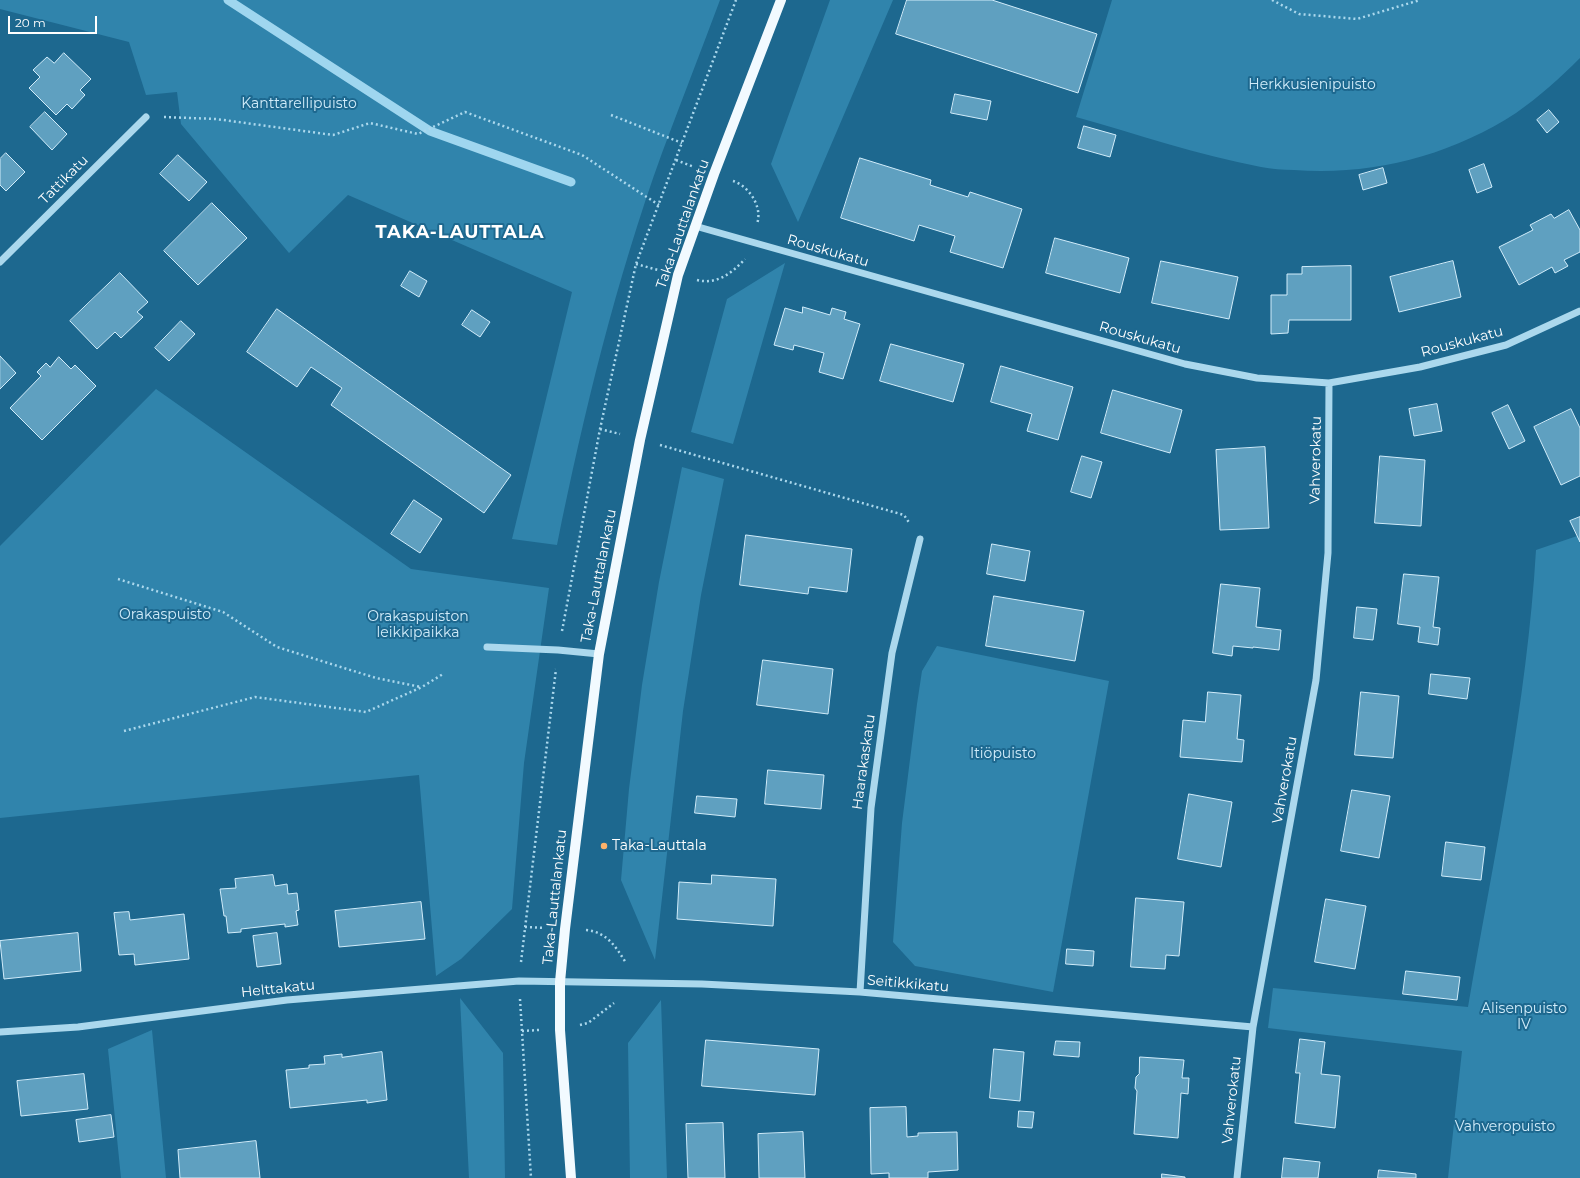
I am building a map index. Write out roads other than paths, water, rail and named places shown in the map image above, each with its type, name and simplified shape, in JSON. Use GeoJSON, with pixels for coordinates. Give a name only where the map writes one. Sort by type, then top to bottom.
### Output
{"type":"FeatureCollection","features":[{"type":"Feature","properties":{"kind":"main road","name":"Taka-Lauttalankatu"},"geometry":{"type":"LineString","coordinates":[[571,1178],[560,1030],[560,982],[598,654],[640,440],[678,275],[695,226],[781,0]]}},
{"type":"Feature","properties":{"kind":"street","name":"Tattikatu"},"geometry":{"type":"LineString","coordinates":[[0,262],[146,117]]}},
{"type":"Feature","properties":{"kind":"street","name":"Rouskukatu"},"geometry":{"type":"LineString","coordinates":[[695,226],[1185,364],[1257,378],[1329,383],[1420,367],[1506,345],[1580,311]]}},
{"type":"Feature","properties":{"kind":"street","name":"Vahverokatu"},"geometry":{"type":"LineString","coordinates":[[1237,1178],[1253,1027],[1316,680],[1328,552],[1329,383]]}},
{"type":"Feature","properties":{"kind":"street","name":"Haarakaskatu"},"geometry":{"type":"LineString","coordinates":[[860,992],[872,800],[892,653],[920,539]]}},
{"type":"Feature","properties":{"kind":"street"},"geometry":{"type":"LineString","coordinates":[[487,647],[558,650],[598,654]]}},
{"type":"Feature","properties":{"kind":"street","name":"Helttakatu"},"geometry":{"type":"LineString","coordinates":[[0,1032],[78,1027],[287,1000],[519,982],[560,982]]}},
{"type":"Feature","properties":{"kind":"street","name":"Seitikkikatu"},"geometry":{"type":"LineString","coordinates":[[560,982],[702,984],[860,992],[1253,1027]]}},
{"type":"Feature","properties":{"kind":"waterway"},"geometry":{"type":"LineString","coordinates":[[228,0],[430,131],[571,182]]}},
{"type":"Feature","properties":{"kind":"place","name":"Taka-Lauttala"},"geometry":{"type":"Point","coordinates":[604,846]}},
{"type":"Feature","properties":{"kind":"district","name":"TAKA-LAUTTALA"},"geometry":{"type":"Point","coordinates":[460,233]}},
{"type":"Feature","properties":{"kind":"park label","name":"Herkkusienipuisto"},"geometry":{"type":"Point","coordinates":[1312,85]}},
{"type":"Feature","properties":{"kind":"park label","name":"Kanttarellipuisto"},"geometry":{"type":"Point","coordinates":[299,104]}},
{"type":"Feature","properties":{"kind":"park label","name":"Orakaspuisto"},"geometry":{"type":"Point","coordinates":[165,615]}},
{"type":"Feature","properties":{"kind":"park label","name":"Orakaspuiston leikkipaikka"},"geometry":{"type":"Point","coordinates":[418,626]}},
{"type":"Feature","properties":{"kind":"park label","name":"Itiöpuisto"},"geometry":{"type":"Point","coordinates":[1003,754]}},
{"type":"Feature","properties":{"kind":"park label","name":"Alisenpuisto IV"},"geometry":{"type":"Point","coordinates":[1524,1018]}},
{"type":"Feature","properties":{"kind":"park label","name":"Vahveropuisto"},"geometry":{"type":"Point","coordinates":[1505,1127]}}]}
